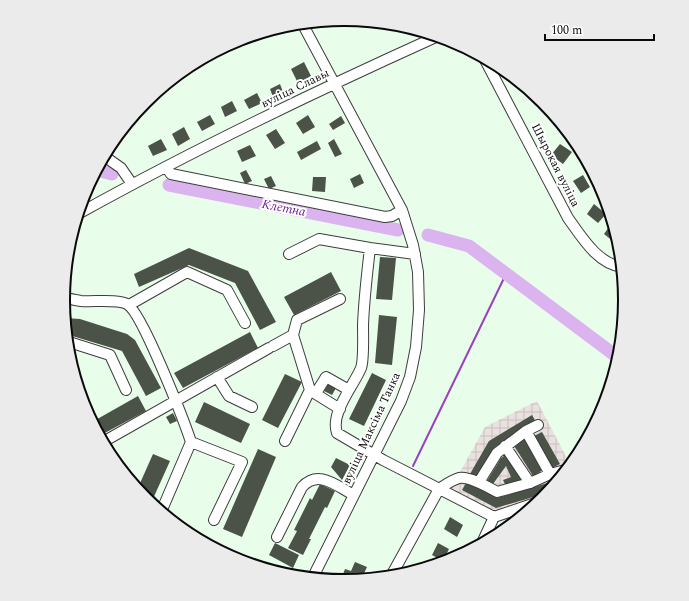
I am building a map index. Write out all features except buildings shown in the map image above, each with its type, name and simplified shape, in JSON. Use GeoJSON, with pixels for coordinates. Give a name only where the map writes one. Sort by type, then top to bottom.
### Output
{"type":"FeatureCollection","features":[{"type":"Feature","properties":{"kind":"street","name":"вуліца Максіма Танка"},"geometry":{"type":"LineString","coordinates":[[305,29],[402,210],[415,254],[418,272],[419,310],[415,354],[410,377],[401,401],[315,573]]}},
{"type":"Feature","properties":{"kind":"street","name":"вуліца Славы"},"geometry":{"type":"LineString","coordinates":[[86,210],[132,184],[334,83],[430,40]]}},
{"type":"Feature","properties":{"kind":"street","name":"Шырокая вуліца"},"geometry":{"type":"LineString","coordinates":[[489,67],[568,218],[582,238],[597,254],[608,263],[617,265]]}},
{"type":"Feature","properties":{"kind":"street"},"geometry":{"type":"LineString","coordinates":[[109,160],[121,168],[132,184]]}},
{"type":"Feature","properties":{"kind":"street"},"geometry":{"type":"LineString","coordinates":[[166,167],[171,174],[385,217],[392,216],[402,210]]}},
{"type":"Feature","properties":{"kind":"street"},"geometry":{"type":"LineString","coordinates":[[289,254],[319,239],[415,254]]}},
{"type":"Feature","properties":{"kind":"street"},"geometry":{"type":"LineString","coordinates":[[370,248],[364,302],[361,367],[340,409],[336,420],[335,428],[337,433],[374,455],[494,516],[527,506]]}},
{"type":"Feature","properties":{"kind":"street"},"geometry":{"type":"LineString","coordinates":[[129,305],[187,272],[226,290],[245,323]]}},
{"type":"Feature","properties":{"kind":"street"},"geometry":{"type":"LineString","coordinates":[[70,299],[80,301],[122,302],[129,305],[133,309],[143,328],[176,400],[191,442],[163,506]]}},
{"type":"Feature","properties":{"kind":"street"},"geometry":{"type":"LineString","coordinates":[[340,299],[297,320],[294,335],[313,392],[340,409]]}},
{"type":"Feature","properties":{"kind":"street"},"geometry":{"type":"LineString","coordinates":[[108,439],[294,335]]}},
{"type":"Feature","properties":{"kind":"street"},"geometry":{"type":"LineString","coordinates":[[73,343],[110,355],[126,390]]}},
{"type":"Feature","properties":{"kind":"street"},"geometry":{"type":"LineString","coordinates":[[217,377],[229,396],[252,407]]}},
{"type":"Feature","properties":{"kind":"street"},"geometry":{"type":"LineString","coordinates":[[285,441],[313,392],[326,377],[349,390]]}},
{"type":"Feature","properties":{"kind":"street"},"geometry":{"type":"LineString","coordinates":[[479,482],[497,452],[526,431],[538,425]]}},
{"type":"Feature","properties":{"kind":"street"},"geometry":{"type":"LineString","coordinates":[[526,431],[550,474]]}},
{"type":"Feature","properties":{"kind":"street"},"geometry":{"type":"LineString","coordinates":[[191,442],[242,462],[214,520]]}},
{"type":"Feature","properties":{"kind":"street"},"geometry":{"type":"LineString","coordinates":[[505,446],[530,483]]}},
{"type":"Feature","properties":{"kind":"street"},"geometry":{"type":"LineString","coordinates":[[394,571],[439,489],[460,478],[479,482],[497,492],[530,483],[559,472]]}},
{"type":"Feature","properties":{"kind":"street"},"geometry":{"type":"LineString","coordinates":[[277,537],[302,486],[308,480],[322,478],[354,495]]}},
{"type":"Feature","properties":{"kind":"street"},"geometry":{"type":"LineString","coordinates":[[485,536],[494,516]]}},
{"type":"Feature","properties":{"kind":"shaded area"},"geometry":{"type":"Polygon","coordinates":[[[537,401],[568,460],[535,499],[494,513],[450,490],[485,427],[537,401]]]}},
{"type":"Feature","properties":{"kind":"waterway","name":"Клетна"},"geometry":{"type":"LineString","coordinates":[[102,172],[112,174]]}},
{"type":"Feature","properties":{"kind":"waterway","name":"Клетна"},"geometry":{"type":"LineString","coordinates":[[169,185],[398,230]]}},
{"type":"Feature","properties":{"kind":"waterway","name":"Клетна"},"geometry":{"type":"LineString","coordinates":[[428,235],[469,246],[614,354]]}},
{"type":"Feature","properties":{"kind":"waterway"},"geometry":{"type":"LineString","coordinates":[[413,466],[506,274]]}}]}
